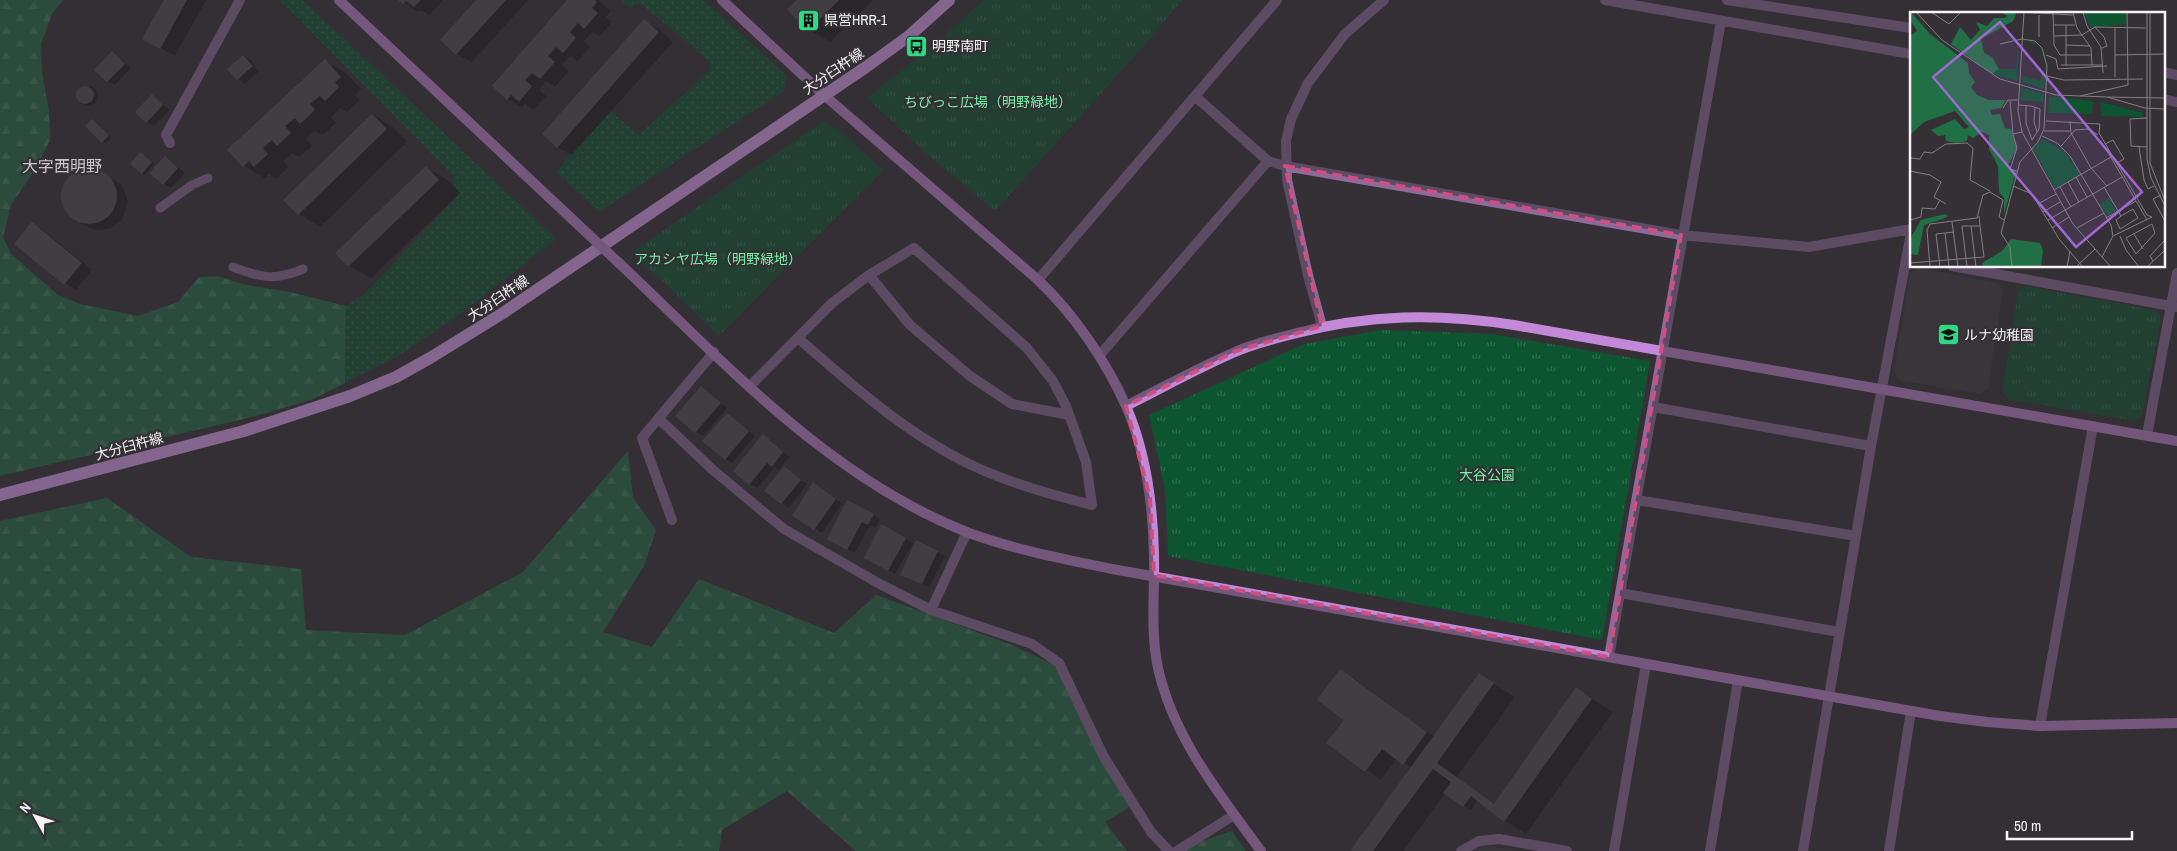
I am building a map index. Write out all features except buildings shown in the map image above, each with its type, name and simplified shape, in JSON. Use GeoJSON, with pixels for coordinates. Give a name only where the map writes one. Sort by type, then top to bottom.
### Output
{"type":"FeatureCollection","features":[{"type":"Feature","properties":{"kind":"main road","name":"大分臼杵線"},"geometry":{"type":"LineString","coordinates":[[0,495],[244,432],[350,396],[396,376],[465,338],[511,308],[895,46],[949,0]]}},
{"type":"Feature","properties":{"kind":"street"},"geometry":{"type":"LineString","coordinates":[[170,143],[166,135],[240,0]]}},
{"type":"Feature","properties":{"kind":"street"},"geometry":{"type":"LineString","coordinates":[[339,0],[792,424],[847,468],[918,509],[967,532],[1040,555],[1911,711],[1987,722],[2040,726],[2177,723]]}},
{"type":"Feature","properties":{"kind":"street"},"geometry":{"type":"LineString","coordinates":[[722,0],[824,95],[1038,280],[1065,309],[1099,356],[1126,406],[1136,437],[1150,498],[1153,528],[1154,644],[1163,687],[1182,734],[1234,815],[1261,851]]}},
{"type":"Feature","properties":{"kind":"street"},"geometry":{"type":"LineString","coordinates":[[1038,280],[1277,0]]}},
{"type":"Feature","properties":{"kind":"street"},"geometry":{"type":"LineString","coordinates":[[1322,326],[1299,240],[1285,166],[1286,141],[1291,119],[1308,83],[1345,34],[1384,0]]}},
{"type":"Feature","properties":{"kind":"street"},"geometry":{"type":"LineString","coordinates":[[1605,0],[1910,54]]}},
{"type":"Feature","properties":{"kind":"street"},"geometry":{"type":"LineString","coordinates":[[1727,0],[1910,28]]}},
{"type":"Feature","properties":{"kind":"street"},"geometry":{"type":"LineString","coordinates":[[1802,11],[1804,0]]}},
{"type":"Feature","properties":{"kind":"street"},"geometry":{"type":"LineString","coordinates":[[1609,657],[1663,350],[1681,235],[1720,21]]}},
{"type":"Feature","properties":{"kind":"street"},"geometry":{"type":"LineString","coordinates":[[2164,72],[2177,75]]}},
{"type":"Feature","properties":{"kind":"street"},"geometry":{"type":"LineString","coordinates":[[1196,97],[1268,161],[1285,166],[1681,235],[1809,247],[1910,231]]}},
{"type":"Feature","properties":{"kind":"street"},"geometry":{"type":"LineString","coordinates":[[2164,99],[2177,102]]}},
{"type":"Feature","properties":{"kind":"street"},"geometry":{"type":"LineString","coordinates":[[1099,356],[1268,161]]}},
{"type":"Feature","properties":{"kind":"street"},"geometry":{"type":"LineString","coordinates":[[1803,851],[1871,446],[1910,240]]}},
{"type":"Feature","properties":{"kind":"street"},"geometry":{"type":"LineString","coordinates":[[750,386],[832,303],[869,275],[914,248],[1027,348],[1054,381],[1086,462],[1092,504],[1034,490],[980,469],[931,443],[882,409],[798,338]]}},
{"type":"Feature","properties":{"kind":"street"},"geometry":{"type":"LineString","coordinates":[[1963,268],[2174,306]]}},
{"type":"Feature","properties":{"kind":"street"},"geometry":{"type":"LineString","coordinates":[[2147,435],[2174,306],[2177,273]]}},
{"type":"Feature","properties":{"kind":"street"},"geometry":{"type":"LineString","coordinates":[[869,275],[910,325],[970,376],[1012,404],[1069,415]]}},
{"type":"Feature","properties":{"kind":"street"},"geometry":{"type":"LineString","coordinates":[[1126,406],[1236,351],[1275,338],[1322,326],[1394,316],[1453,317],[1514,325],[1663,350],[2177,441]]}},
{"type":"Feature","properties":{"kind":"street"},"geometry":{"type":"LineString","coordinates":[[672,520],[642,438],[714,352]]}},
{"type":"Feature","properties":{"kind":"street"},"geometry":{"type":"LineString","coordinates":[[1653,407],[1871,446]]}},
{"type":"Feature","properties":{"kind":"street"},"geometry":{"type":"LineString","coordinates":[[659,419],[713,470],[784,529],[878,583],[931,610],[1032,644],[1059,663],[1104,757],[1151,832],[1169,851]]}},
{"type":"Feature","properties":{"kind":"street"},"geometry":{"type":"LineString","coordinates":[[2040,726],[2093,426]]}},
{"type":"Feature","properties":{"kind":"street"},"geometry":{"type":"LineString","coordinates":[[1636,500],[1856,536]]}},
{"type":"Feature","properties":{"kind":"street"},"geometry":{"type":"LineString","coordinates":[[931,610],[967,532]]}},
{"type":"Feature","properties":{"kind":"street"},"geometry":{"type":"LineString","coordinates":[[1620,592],[1839,632]]}},
{"type":"Feature","properties":{"kind":"street"},"geometry":{"type":"LineString","coordinates":[[1614,851],[1646,664]]}},
{"type":"Feature","properties":{"kind":"street"},"geometry":{"type":"LineString","coordinates":[[1710,851],[1738,680]]}},
{"type":"Feature","properties":{"kind":"street"},"geometry":{"type":"LineString","coordinates":[[1889,851],[1911,711]]}},
{"type":"Feature","properties":{"kind":"street"},"geometry":{"type":"LineString","coordinates":[[1177,851],[1234,815]]}},
{"type":"Feature","properties":{"kind":"street"},"geometry":{"type":"LineString","coordinates":[[1460,851],[1479,841],[1499,839],[1567,851]]}},
{"type":"Feature","properties":{"kind":"lane"},"geometry":{"type":"LineString","coordinates":[[160,208],[192,185],[208,178]]}},
{"type":"Feature","properties":{"kind":"lane"},"geometry":{"type":"LineString","coordinates":[[233,266],[252,275],[275,278],[303,269]]}},
{"type":"Feature","properties":{"kind":"highlighted area"},"geometry":{"type":"Polygon","coordinates":[[[1285,166],[1681,235],[1609,657],[1154,575],[1150,498],[1126,406],[1236,351],[1322,326],[1285,166]]]}},
{"type":"Feature","properties":{"kind":"shaded area","name":"ルナ幼稚園"},"geometry":{"type":"Polygon","coordinates":[[[1917,268],[1998,283],[2003,290],[1988,388],[1980,394],[1903,381],[1898,379],[1894,372],[1910,273],[1917,268]]]}},
{"type":"Feature","properties":{"kind":"shaded area"},"geometry":{"type":"Polygon","coordinates":[[[1483,845],[1519,851],[1473,851],[1483,845]]]}},
{"type":"Feature","properties":{"kind":"green space"},"geometry":{"type":"Polygon","coordinates":[[[0,0],[63,0],[52,14],[41,44],[42,73],[49,111],[50,140],[36,168],[11,205],[3,237],[11,254],[58,295],[80,304],[138,316],[178,302],[199,277],[218,276],[246,285],[290,292],[346,306],[345,383],[311,400],[252,417],[0,476],[0,0]]]}},
{"type":"Feature","properties":{"kind":"green space"},"geometry":{"type":"Polygon","coordinates":[[[280,0],[303,0],[556,239],[460,314],[400,355],[345,383],[346,306],[365,293],[453,201],[454,176],[280,0]]]}},
{"type":"Feature","properties":{"kind":"green space"},"geometry":{"type":"Polygon","coordinates":[[[621,0],[704,0],[787,76],[784,91],[599,212],[556,172],[609,110],[639,135],[710,70],[710,62],[640,3],[630,8],[621,0]]]}},
{"type":"Feature","properties":{"kind":"green space","name":"ちびっこ広場（明野緑地）"},"geometry":{"type":"Polygon","coordinates":[[[984,0],[1182,0],[1138,52],[995,211],[928,155],[867,98],[934,45],[984,0]]]}},
{"type":"Feature","properties":{"kind":"green space","name":"アカシヤ広場（明野緑地）"},"geometry":{"type":"Polygon","coordinates":[[[822,122],[837,129],[883,170],[719,336],[632,252],[822,122]]]}},
{"type":"Feature","properties":{"kind":"green space"},"geometry":{"type":"Polygon","coordinates":[[[2025,286],[2154,310],[2161,317],[2142,416],[2135,421],[2009,399],[2003,391],[2004,380],[2018,292],[2025,286]]]}},
{"type":"Feature","properties":{"kind":"green space","name":"大谷公園"},"geometry":{"type":"Polygon","coordinates":[[[1381,330],[1492,334],[1650,361],[1602,640],[1168,556],[1165,489],[1149,415],[1304,344],[1381,330]]]}},
{"type":"Feature","properties":{"kind":"green space"},"geometry":{"type":"Polygon","coordinates":[[[628,451],[633,498],[656,530],[644,566],[603,632],[652,647],[699,579],[834,633],[876,595],[1007,643],[1055,665],[1131,806],[1105,822],[1127,851],[856,851],[787,791],[722,830],[719,851],[0,851],[0,521],[107,498],[191,557],[301,569],[306,630],[405,635],[523,572],[628,451]]]}},
{"type":"Feature","properties":{"kind":"green space"},"geometry":{"type":"Polygon","coordinates":[[[1232,831],[1246,851],[1172,851],[1232,831]]]}},
{"type":"Feature","properties":{"kind":"place","name":"県営HRR-1"},"geometry":{"type":"Point","coordinates":[808,20]}},
{"type":"Feature","properties":{"kind":"place","name":"明野南町"},"geometry":{"type":"Point","coordinates":[916,46]}},
{"type":"Feature","properties":{"kind":"place","name":"ルナ幼稚園"},"geometry":{"type":"Point","coordinates":[1948,335]}},
{"type":"Feature","properties":{"kind":"district","name":"大字西明野"},"geometry":{"type":"Point","coordinates":[62,166]}}]}
